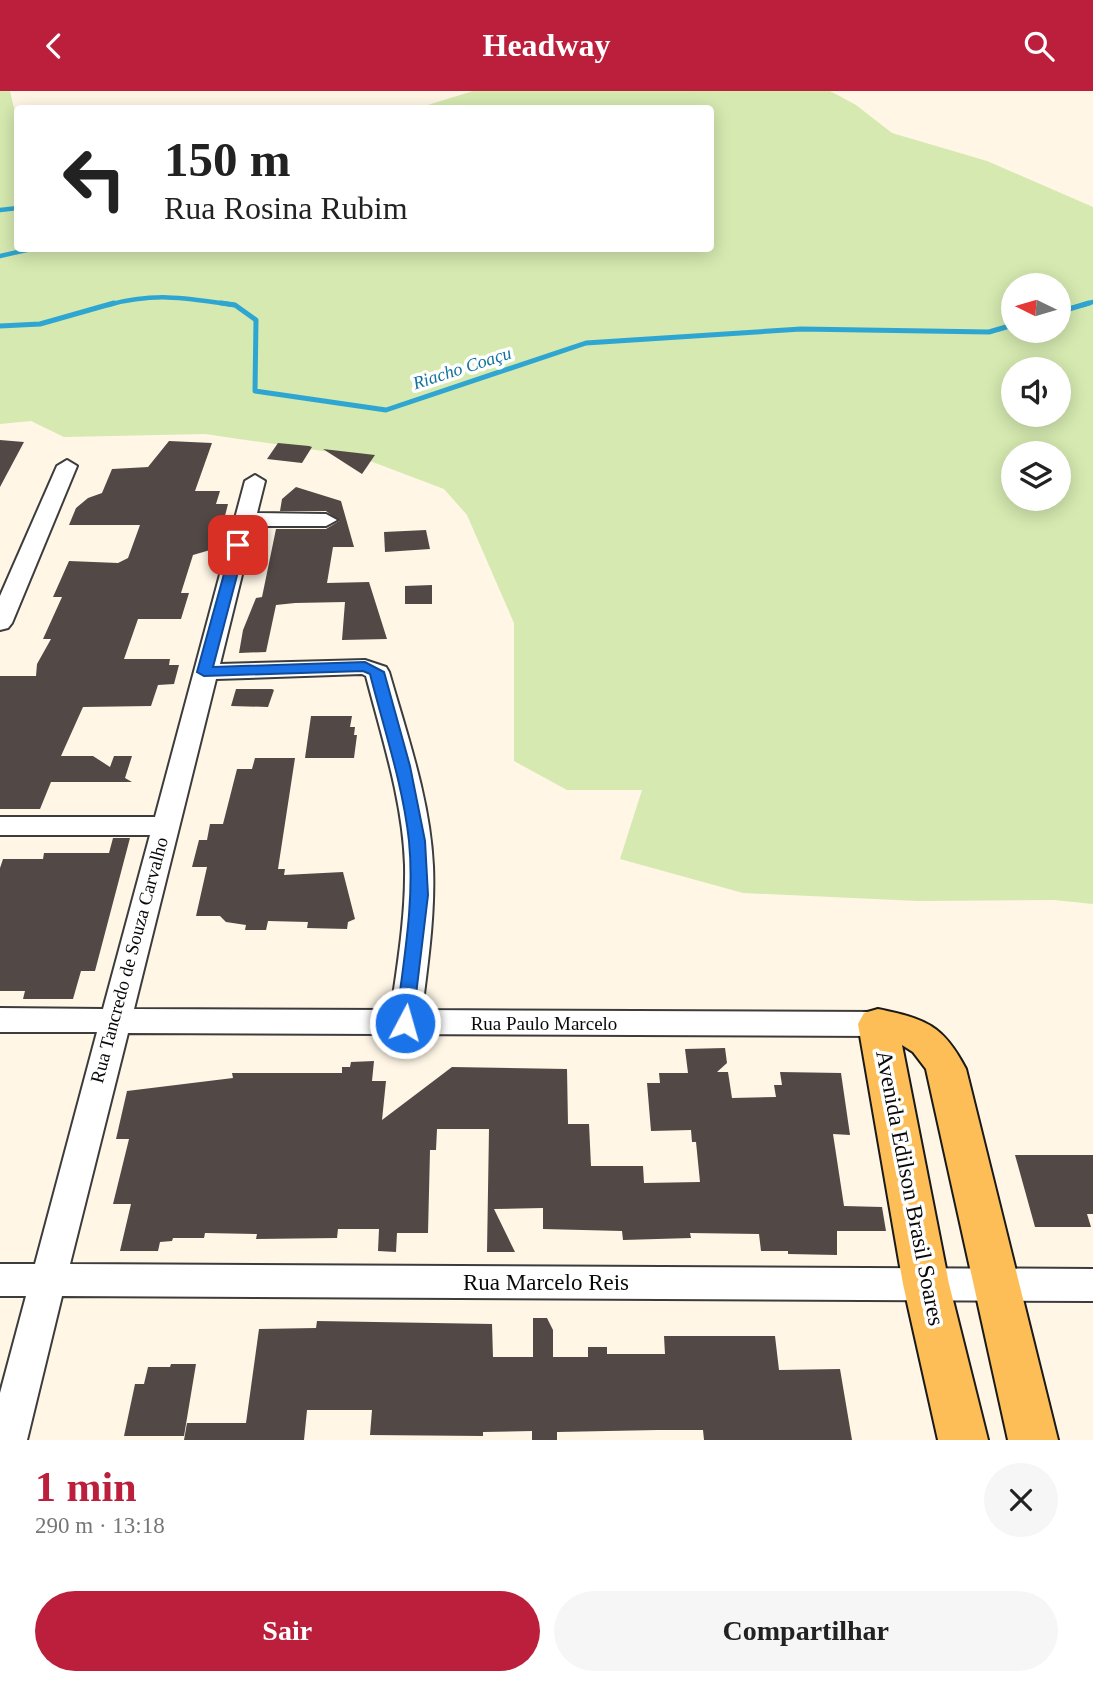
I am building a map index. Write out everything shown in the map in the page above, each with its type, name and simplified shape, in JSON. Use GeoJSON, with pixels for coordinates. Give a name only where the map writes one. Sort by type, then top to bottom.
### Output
{"type":"FeatureCollection","features":[{"type":"Feature","properties":{"kind":"main road","name":"Avenida Edilson Brasil Soares"},"geometry":{"type":"LineString","coordinates":[[963,1440],[926,1284],[878,1024],[921,1035],[935,1046],[946,1069],[1033,1440]]}},
{"type":"Feature","properties":{"kind":"street"},"geometry":{"type":"LineString","coordinates":[[0,623],[67,466]]}},
{"type":"Feature","properties":{"kind":"street","name":"Rua Tancredo de Souza Carvalho"},"geometry":{"type":"LineString","coordinates":[[7,1440],[255,481]]}},
{"type":"Feature","properties":{"kind":"street"},"geometry":{"type":"LineString","coordinates":[[245,519],[326,520]]}},
{"type":"Feature","properties":{"kind":"street"},"geometry":{"type":"LineString","coordinates":[[204,672],[365,667],[377,672],[402,766],[417,841],[419,895],[405,1023]]}},
{"type":"Feature","properties":{"kind":"street"},"geometry":{"type":"LineString","coordinates":[[0,826],[164,826]]}},
{"type":"Feature","properties":{"kind":"street","name":"Rua Paulo Marcelo"},"geometry":{"type":"LineString","coordinates":[[0,1020],[878,1024]]}},
{"type":"Feature","properties":{"kind":"street","name":"Rua Marcelo Reis"},"geometry":{"type":"LineString","coordinates":[[0,1280],[1093,1285]]}},
{"type":"Feature","properties":{"kind":"green space"},"geometry":{"type":"Polygon","coordinates":[[[0,91],[10,91],[14,108],[14,252],[714,252],[714,105],[428,105],[473,91],[830,91],[856,105],[892,133],[987,161],[1093,207],[1093,904],[1054,900],[918,901],[743,893],[620,859],[642,790],[567,790],[514,761],[514,623],[467,515],[444,489],[357,456],[205,434],[64,437],[31,421],[0,424],[0,91]]]}},
{"type":"Feature","properties":{"kind":"building"},"geometry":{"type":"Polygon","coordinates":[[[0,440],[24,442],[0,487],[0,440]]]}},
{"type":"Feature","properties":{"kind":"building"},"geometry":{"type":"Polygon","coordinates":[[[169,441],[212,443],[195,491],[220,491],[216,504],[228,504],[217,548],[193,555],[181,593],[189,593],[181,619],[138,619],[124,659],[170,659],[169,665],[179,665],[174,684],[158,685],[151,706],[83,707],[61,756],[93,756],[110,767],[114,756],[132,756],[125,778],[132,782],[51,782],[40,809],[0,809],[0,676],[36,676],[37,664],[51,639],[43,639],[62,597],[53,597],[69,561],[118,563],[128,558],[140,525],[69,525],[76,508],[88,498],[102,493],[112,469],[148,467],[169,441]]]}},
{"type":"Feature","properties":{"kind":"building"},"geometry":{"type":"Polygon","coordinates":[[[278,443],[312,447],[302,463],[267,459],[278,443]]]}},
{"type":"Feature","properties":{"kind":"building"},"geometry":{"type":"Polygon","coordinates":[[[323,449],[375,455],[362,474],[323,449]]]}},
{"type":"Feature","properties":{"kind":"building"},"geometry":{"type":"Polygon","coordinates":[[[296,487],[341,501],[354,547],[333,547],[327,583],[369,582],[387,639],[342,640],[345,602],[295,603],[276,605],[266,652],[239,653],[243,630],[256,598],[262,597],[276,529],[326,529],[339,521],[326,511],[280,511],[282,499],[296,487]]]}},
{"type":"Feature","properties":{"kind":"building"},"geometry":{"type":"Polygon","coordinates":[[[426,530],[430,549],[385,552],[384,532],[426,530]]]}},
{"type":"Feature","properties":{"kind":"building"},"geometry":{"type":"Polygon","coordinates":[[[432,585],[432,604],[405,604],[405,586],[432,585]]]}},
{"type":"Feature","properties":{"kind":"building"},"geometry":{"type":"Polygon","coordinates":[[[236,689],[274,690],[268,707],[231,706],[236,689]]]}},
{"type":"Feature","properties":{"kind":"building"},"geometry":{"type":"Polygon","coordinates":[[[311,716],[352,716],[350,727],[355,727],[354,735],[357,735],[354,758],[305,758],[311,716]]]}},
{"type":"Feature","properties":{"kind":"building"},"geometry":{"type":"Polygon","coordinates":[[[255,758],[295,758],[278,869],[285,869],[284,875],[343,872],[355,919],[348,922],[347,929],[307,928],[308,922],[268,921],[266,930],[245,930],[246,925],[226,922],[220,916],[196,916],[207,867],[192,867],[199,840],[207,840],[210,824],[223,824],[237,769],[252,769],[255,758]]]}},
{"type":"Feature","properties":{"kind":"building"},"geometry":{"type":"Polygon","coordinates":[[[113,838],[130,838],[95,971],[81,971],[73,999],[23,999],[25,991],[0,991],[0,868],[3,859],[43,859],[44,853],[109,853],[113,838]]]}},
{"type":"Feature","properties":{"kind":"building"},"geometry":{"type":"Polygon","coordinates":[[[725,1048],[727,1063],[717,1072],[728,1072],[732,1098],[776,1097],[774,1085],[782,1085],[780,1072],[841,1073],[850,1135],[833,1134],[844,1206],[882,1207],[886,1231],[837,1231],[837,1255],[788,1254],[788,1251],[761,1251],[759,1234],[690,1233],[691,1238],[623,1240],[622,1231],[543,1229],[543,1208],[494,1209],[515,1252],[487,1252],[489,1129],[437,1129],[436,1150],[430,1150],[428,1233],[397,1233],[396,1252],[378,1251],[379,1229],[338,1229],[337,1238],[256,1239],[257,1234],[205,1233],[204,1238],[173,1238],[172,1241],[160,1242],[158,1251],[120,1251],[131,1204],[113,1204],[129,1139],[116,1139],[127,1091],[233,1078],[232,1073],[342,1073],[342,1067],[350,1067],[351,1062],[374,1061],[372,1081],[386,1081],[382,1120],[452,1067],[567,1069],[568,1124],[589,1124],[591,1166],[643,1166],[644,1183],[700,1182],[696,1142],[692,1142],[691,1130],[651,1131],[647,1083],[660,1083],[659,1073],[688,1073],[685,1049],[725,1048]]]}},
{"type":"Feature","properties":{"kind":"building"},"geometry":{"type":"Polygon","coordinates":[[[1015,1155],[1093,1155],[1093,1214],[1087,1214],[1091,1227],[1035,1227],[1015,1155]]]}},
{"type":"Feature","properties":{"kind":"building"},"geometry":{"type":"Polygon","coordinates":[[[533,1318],[547,1318],[553,1330],[553,1357],[588,1357],[588,1347],[607,1347],[607,1354],[665,1354],[664,1336],[775,1336],[779,1370],[840,1369],[852,1440],[704,1440],[703,1430],[557,1432],[557,1440],[532,1440],[532,1431],[483,1432],[483,1436],[370,1435],[372,1410],[307,1410],[304,1440],[184,1440],[187,1423],[246,1423],[259,1329],[316,1328],[317,1321],[492,1324],[493,1357],[533,1357],[533,1318]]]}},
{"type":"Feature","properties":{"kind":"building"},"geometry":{"type":"Polygon","coordinates":[[[171,1364],[196,1364],[184,1436],[124,1436],[135,1384],[144,1384],[148,1367],[170,1367],[171,1364]]]}},
{"type":"Feature","properties":{"kind":"waterway","name":"Riacho Coaçu"},"geometry":{"type":"LineString","coordinates":[[0,210],[14,208]]}},
{"type":"Feature","properties":{"kind":"waterway","name":"Riacho Coaçu"},"geometry":{"type":"LineString","coordinates":[[0,256],[18,252]]}},
{"type":"Feature","properties":{"kind":"waterway","name":"Riacho Coaçu"},"geometry":{"type":"LineString","coordinates":[[108,305],[156,297],[234,305]]}},
{"type":"Feature","properties":{"kind":"waterway","name":"Riacho Coaçu"},"geometry":{"type":"LineString","coordinates":[[1083,305],[1093,302]]}},
{"type":"Feature","properties":{"kind":"waterway","name":"Riacho Coaçu"},"geometry":{"type":"LineString","coordinates":[[0,326],[40,324],[114,303]]}},
{"type":"Feature","properties":{"kind":"waterway","name":"Riacho Coaçu"},"geometry":{"type":"LineString","coordinates":[[221,303],[235,305],[256,320],[255,391],[386,410],[586,343],[801,329],[989,332],[1001,328]]}},
{"type":"Feature","properties":{"kind":"waterway","name":"Riacho Coaçu"},"geometry":{"type":"LineString","coordinates":[[1071,308],[1089,303]]}},
{"type":"Feature","properties":{"kind":"route"},"geometry":{"type":"LineString","coordinates":[[238,545],[204,672],[365,667],[373,668],[377,672],[402,766],[417,841],[419,895],[405,1023]]}}]}
